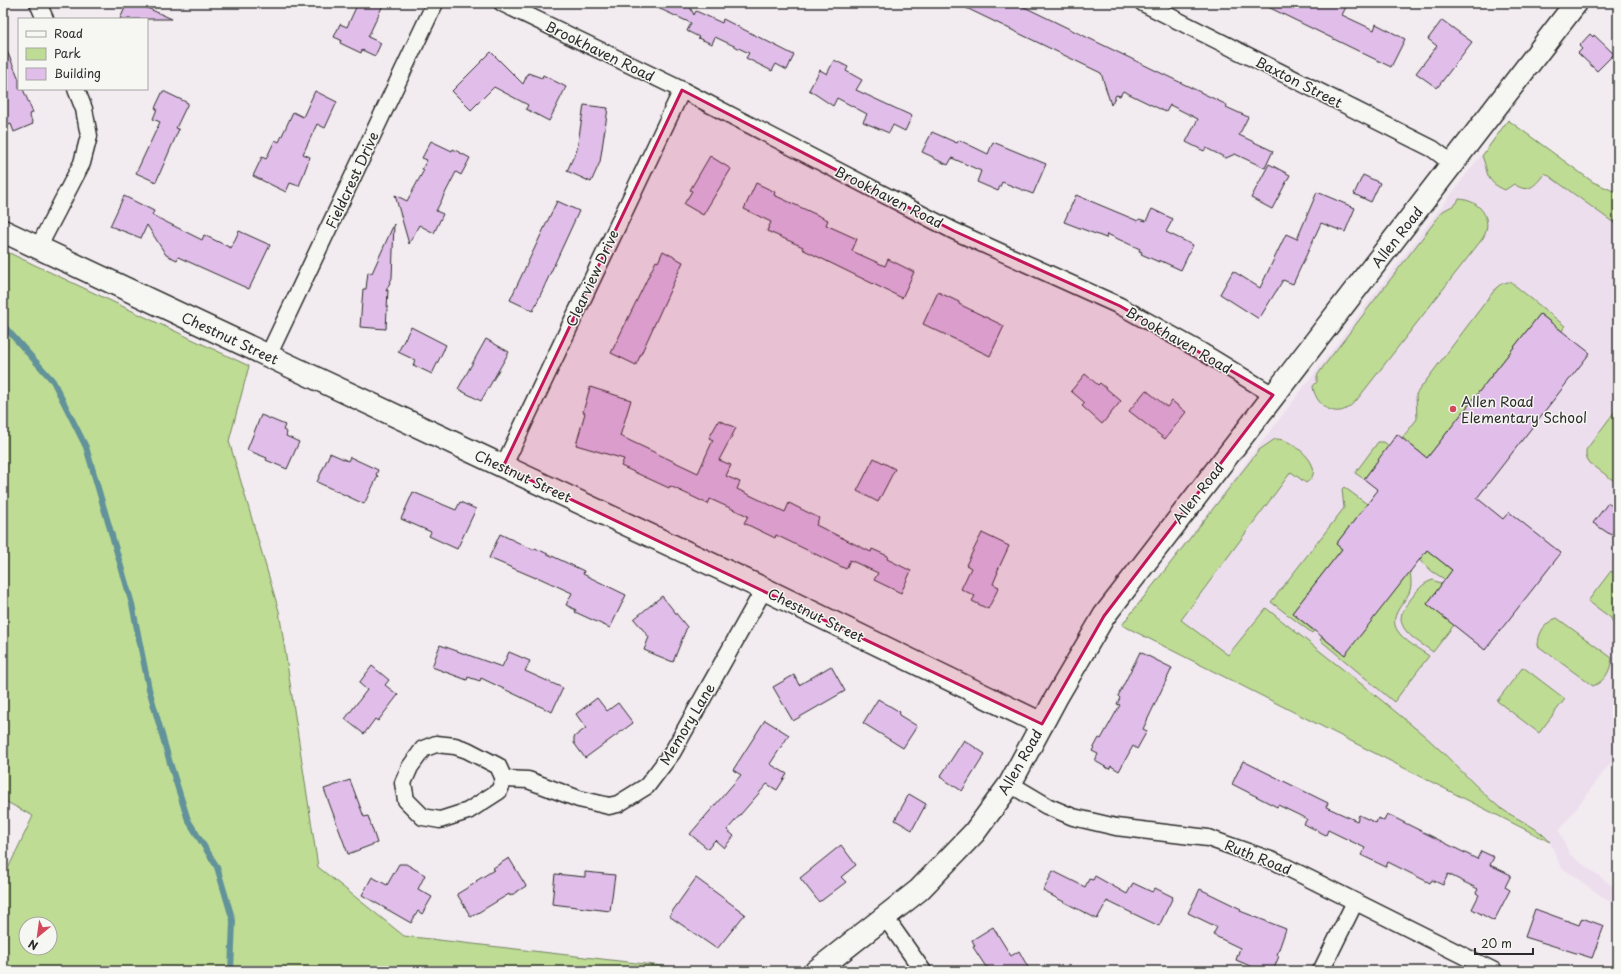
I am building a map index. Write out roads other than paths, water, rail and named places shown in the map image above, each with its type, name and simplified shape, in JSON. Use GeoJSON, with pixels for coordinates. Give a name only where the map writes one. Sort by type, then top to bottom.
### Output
{"type":"FeatureCollection","features":[{"type":"Feature","properties":{"kind":"street"},"geometry":{"type":"LineString","coordinates":[[38,3],[45,18]]}},
{"type":"Feature","properties":{"kind":"street","name":"Fieldcrest Drive"},"geometry":{"type":"LineString","coordinates":[[268,356],[435,3]]}},
{"type":"Feature","properties":{"kind":"street","name":"Brookhaven Road"},"geometry":{"type":"LineString","coordinates":[[502,3],[682,90],[954,231],[1120,306],[1201,351],[1273,395]]}},
{"type":"Feature","properties":{"kind":"street","name":"Baxton Street"},"geometry":{"type":"LineString","coordinates":[[1143,3],[1433,150],[1453,164]]}},
{"type":"Feature","properties":{"kind":"street","name":"Allen Road"},"geometry":{"type":"LineString","coordinates":[[816,971],[919,890],[974,833],[1010,784],[1056,698],[1104,616],[1576,3]]}},
{"type":"Feature","properties":{"kind":"street"},"geometry":{"type":"LineString","coordinates":[[38,248],[82,163],[88,136],[84,109],[76,90]]}},
{"type":"Feature","properties":{"kind":"street","name":"Clearview Drive"},"geometry":{"type":"LineString","coordinates":[[503,467],[682,90]]}},
{"type":"Feature","properties":{"kind":"street","name":"Chestnut Street"},"geometry":{"type":"LineString","coordinates":[[3,231],[764,589],[1042,724]]}},
{"type":"Feature","properties":{"kind":"street","name":"Memory Lane"},"geometry":{"type":"LineString","coordinates":[[504,779],[528,780],[580,799],[609,806],[618,804],[647,786],[672,753],[764,589]]}},
{"type":"Feature","properties":{"kind":"street"},"geometry":{"type":"LineString","coordinates":[[436,744],[455,746],[467,750],[498,766],[504,779],[499,791],[468,811],[440,820],[423,817],[406,800],[403,783],[410,767],[423,749],[436,744]]}},
{"type":"Feature","properties":{"kind":"street","name":"Ruth Road"},"geometry":{"type":"LineString","coordinates":[[1010,784],[1047,806],[1073,817],[1116,827],[1208,838],[1276,862],[1494,971]]}},
{"type":"Feature","properties":{"kind":"street"},"geometry":{"type":"LineString","coordinates":[[1320,971],[1355,902]]}},
{"type":"Feature","properties":{"kind":"street"},"geometry":{"type":"LineString","coordinates":[[885,917],[923,971]]}},
{"type":"Feature","properties":{"kind":"waterway"},"geometry":{"type":"LineString","coordinates":[[3,325],[53,381],[86,447],[132,604],[149,689],[170,763],[188,820],[217,867],[233,921],[231,971]]}},
{"type":"Feature","properties":{"kind":"place","name":"Allen Road Elementary School"},"geometry":{"type":"Point","coordinates":[1453,409]}}]}
